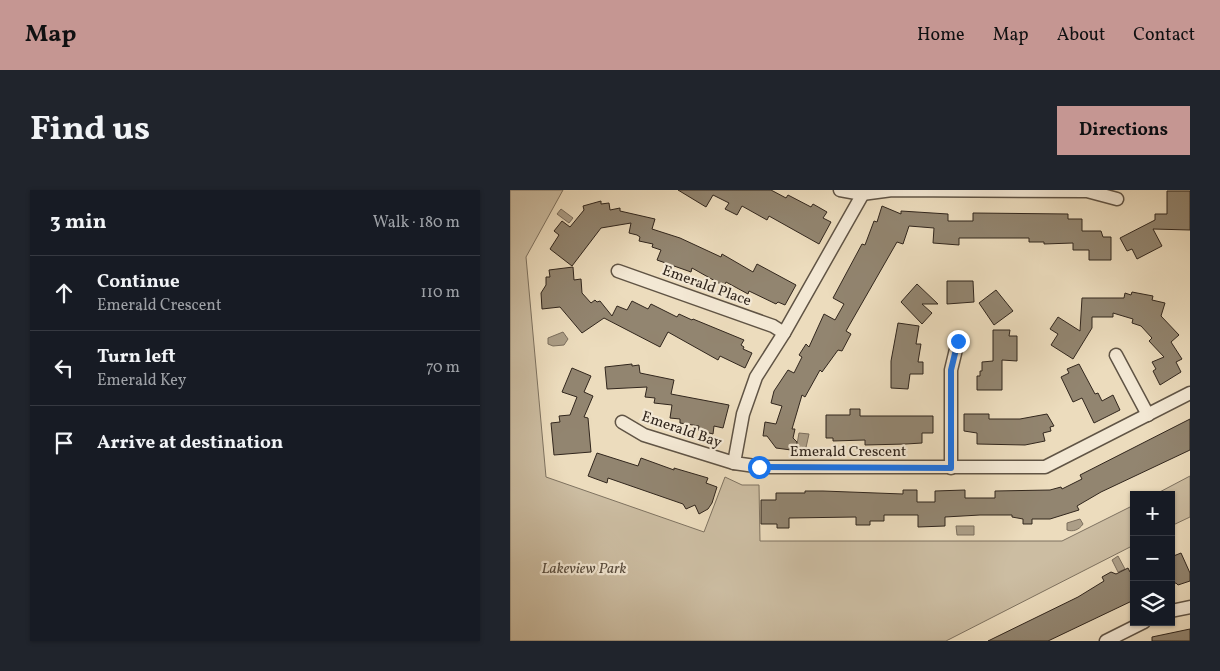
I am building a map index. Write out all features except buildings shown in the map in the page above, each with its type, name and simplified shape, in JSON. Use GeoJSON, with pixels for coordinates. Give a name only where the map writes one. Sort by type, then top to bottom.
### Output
{"type":"FeatureCollection","features":[{"type":"Feature","properties":{"kind":"street"},"geometry":{"type":"LineString","coordinates":[[840,190],[863,192],[892,190],[1087,191],[1117,199]]}},
{"type":"Feature","properties":{"kind":"street"},"geometry":{"type":"LineString","coordinates":[[734,463],[743,414],[756,377],[784,333],[863,192]]}},
{"type":"Feature","properties":{"kind":"street","name":"Emerald Place"},"geometry":{"type":"LineString","coordinates":[[618,270],[773,326],[784,333]]}},
{"type":"Feature","properties":{"kind":"street"},"geometry":{"type":"LineString","coordinates":[[951,468],[951,370],[958,341]]}},
{"type":"Feature","properties":{"kind":"street"},"geometry":{"type":"LineString","coordinates":[[1116,354],[1148,415]]}},
{"type":"Feature","properties":{"kind":"street","name":"Emerald Crescent"},"geometry":{"type":"LineString","coordinates":[[734,463],[762,467],[1046,467],[1190,393]]}},
{"type":"Feature","properties":{"kind":"street","name":"Emerald Bay"},"geometry":{"type":"LineString","coordinates":[[622,422],[644,435],[734,463]]}},
{"type":"Feature","properties":{"kind":"street"},"geometry":{"type":"LineString","coordinates":[[1175,610],[1190,607]]}},
{"type":"Feature","properties":{"kind":"street"},"geometry":{"type":"LineString","coordinates":[[1106,641],[1136,626]]}},
{"type":"Feature","properties":{"kind":"green space","name":"Lakeview Park"},"geometry":{"type":"Polygon","coordinates":[[[510,190],[563,190],[526,257],[546,477],[704,532],[725,477],[742,485],[759,485],[760,541],[1062,541],[1130,507],[1130,547],[946,641],[510,641],[510,190]]]}},
{"type":"Feature","properties":{"kind":"green space"},"geometry":{"type":"Polygon","coordinates":[[[1190,476],[1190,517],[1175,524],[1175,491],[1162,491],[1190,476]]]}},
{"type":"Feature","properties":{"kind":"shaded area"},"geometry":{"type":"Polygon","coordinates":[[[561,209],[573,218],[569,223],[557,214],[561,209]]]}},
{"type":"Feature","properties":{"kind":"shaded area"},"geometry":{"type":"Polygon","coordinates":[[[563,332],[568,339],[564,345],[553,346],[548,344],[548,338],[563,332]]]}},
{"type":"Feature","properties":{"kind":"shaded area"},"geometry":{"type":"Polygon","coordinates":[[[799,433],[809,434],[805,452],[796,450],[799,433]]]}},
{"type":"Feature","properties":{"kind":"shaded area"},"geometry":{"type":"Polygon","coordinates":[[[1080,519],[1083,524],[1080,528],[1074,531],[1067,530],[1067,523],[1080,519]]]}},
{"type":"Feature","properties":{"kind":"shaded area"},"geometry":{"type":"Polygon","coordinates":[[[956,526],[974,526],[974,535],[957,535],[956,526]]]}},
{"type":"Feature","properties":{"kind":"shaded area"},"geometry":{"type":"Polygon","coordinates":[[[1118,556],[1125,569],[1118,572],[1112,560],[1118,556]]]}},
{"type":"Feature","properties":{"kind":"route"},"geometry":{"type":"LineString","coordinates":[[759,467],[951,468],[951,370],[958,341]]}}]}
